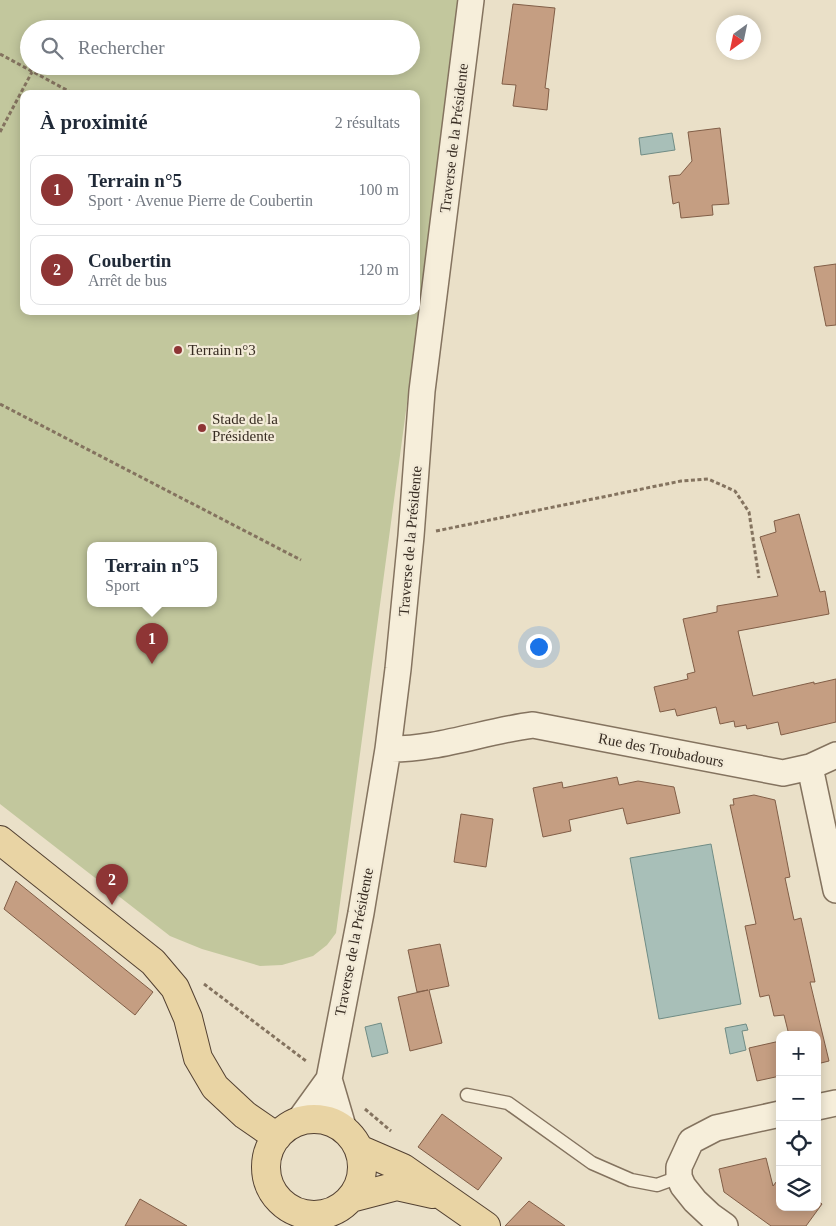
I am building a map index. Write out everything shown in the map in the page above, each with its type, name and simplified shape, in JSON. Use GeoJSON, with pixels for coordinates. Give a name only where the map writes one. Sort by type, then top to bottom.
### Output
{"type":"FeatureCollection","features":[{"type":"Feature","properties":{"kind":"main road"},"geometry":{"type":"LineString","coordinates":[[0,840],[153,962],[175,988],[188,1018],[198,1058],[215,1087],[245,1115],[288,1130]]}},
{"type":"Feature","properties":{"kind":"main road"},"geometry":{"type":"LineString","coordinates":[[352,1140],[362,1162],[362,1175],[358,1187],[351,1198],[326,1220],[318,1215],[298,1212],[281,1201],[274,1193],[268,1179],[266,1164],[272,1145],[288,1130],[314,1120],[330,1122],[352,1140],[403,1168],[486,1226]]}},
{"type":"Feature","properties":{"kind":"main road"},"geometry":{"type":"LineString","coordinates":[[351,1198],[397,1186],[444,1196]]}},
{"type":"Feature","properties":{"kind":"street","name":"Traverse de la Présidente"},"geometry":{"type":"LineString","coordinates":[[288,1130],[329,1079],[361,913],[388,749],[411,536],[422,391],[471,0]]}},
{"type":"Feature","properties":{"kind":"street","name":"Rue des Troubadours"},"geometry":{"type":"LineString","coordinates":[[388,749],[414,748],[533,725],[783,773],[810,767],[836,755]]}},
{"type":"Feature","properties":{"kind":"street"},"geometry":{"type":"LineString","coordinates":[[810,767],[836,890]]}},
{"type":"Feature","properties":{"kind":"street","name":"Traverse de la Présidente"},"geometry":{"type":"LineString","coordinates":[[329,1079],[352,1140]]}},
{"type":"Feature","properties":{"kind":"street"},"geometry":{"type":"LineString","coordinates":[[821,1106],[836,1103]]}},
{"type":"Feature","properties":{"kind":"street"},"geometry":{"type":"LineString","coordinates":[[725,1226],[695,1201],[683,1186],[679,1167],[691,1141],[716,1128],[776,1115]]}},
{"type":"Feature","properties":{"kind":"lane"},"geometry":{"type":"LineString","coordinates":[[467,1095],[508,1103],[592,1163],[631,1180],[657,1185],[680,1177]]}},
{"type":"Feature","properties":{"kind":"path"},"geometry":{"type":"LineString","coordinates":[[0,54],[20,65]]}},
{"type":"Feature","properties":{"kind":"path"},"geometry":{"type":"LineString","coordinates":[[22,90],[30,75]]}},
{"type":"Feature","properties":{"kind":"path"},"geometry":{"type":"LineString","coordinates":[[38,75],[66,90]]}},
{"type":"Feature","properties":{"kind":"path"},"geometry":{"type":"LineString","coordinates":[[0,132],[20,94]]}},
{"type":"Feature","properties":{"kind":"path"},"geometry":{"type":"LineString","coordinates":[[0,404],[301,560]]}},
{"type":"Feature","properties":{"kind":"path"},"geometry":{"type":"LineString","coordinates":[[411,536],[682,480],[708,479],[735,491],[749,512],[759,578]]}},
{"type":"Feature","properties":{"kind":"path"},"geometry":{"type":"LineString","coordinates":[[200,980],[329,1079],[394,1134]]}},
{"type":"Feature","properties":{"kind":"green space","name":"Stade de la Présidente"},"geometry":{"type":"Polygon","coordinates":[[[0,0],[461,0],[420,306],[420,90],[20,90],[20,315],[419,315],[336,933],[327,945],[313,956],[282,965],[260,966],[202,949],[170,936],[0,804],[0,0]]]}},
{"type":"Feature","properties":{"kind":"water"},"geometry":{"type":"Polygon","coordinates":[[[672,133],[675,150],[641,155],[639,138],[672,133]]]}},
{"type":"Feature","properties":{"kind":"water"},"geometry":{"type":"Polygon","coordinates":[[[711,844],[741,1004],[659,1019],[630,858],[711,844]]]}},
{"type":"Feature","properties":{"kind":"water"},"geometry":{"type":"Polygon","coordinates":[[[381,1023],[388,1053],[372,1057],[365,1027],[381,1023]]]}},
{"type":"Feature","properties":{"kind":"water"},"geometry":{"type":"Polygon","coordinates":[[[746,1024],[748,1030],[742,1031],[746,1050],[730,1054],[725,1028],[746,1024]]]}},
{"type":"Feature","properties":{"kind":"building"},"geometry":{"type":"Polygon","coordinates":[[[513,4],[555,8],[545,88],[549,89],[547,110],[513,106],[516,85],[502,84],[513,4]]]}},
{"type":"Feature","properties":{"kind":"building"},"geometry":{"type":"Polygon","coordinates":[[[720,128],[729,204],[712,205],[713,215],[681,218],[679,202],[673,204],[669,176],[680,175],[692,161],[688,132],[720,128]]]}},
{"type":"Feature","properties":{"kind":"building"},"geometry":{"type":"Polygon","coordinates":[[[836,264],[836,325],[826,326],[814,267],[836,264]]]}},
{"type":"Feature","properties":{"kind":"building"},"geometry":{"type":"Polygon","coordinates":[[[799,514],[820,592],[825,591],[829,614],[738,631],[753,696],[836,679],[836,722],[781,735],[778,722],[747,729],[746,725],[735,727],[734,721],[720,724],[716,707],[677,716],[675,709],[660,712],[654,687],[688,679],[687,674],[695,672],[683,619],[717,612],[717,606],[778,596],[760,537],[776,532],[774,521],[799,514]]]}},
{"type":"Feature","properties":{"kind":"building"},"geometry":{"type":"Polygon","coordinates":[[[617,777],[619,785],[638,781],[674,787],[680,813],[627,824],[623,808],[569,820],[571,831],[543,837],[533,788],[562,782],[563,788],[617,777]]]}},
{"type":"Feature","properties":{"kind":"building"},"geometry":{"type":"Polygon","coordinates":[[[754,795],[775,800],[790,877],[785,878],[794,920],[801,918],[815,982],[810,982],[829,1061],[821,1063],[821,1031],[788,1031],[784,1015],[774,1016],[769,995],[760,997],[745,926],[756,924],[730,805],[734,805],[733,799],[754,795]]]}},
{"type":"Feature","properties":{"kind":"building"},"geometry":{"type":"Polygon","coordinates":[[[461,814],[493,819],[486,867],[454,862],[461,814]]]}},
{"type":"Feature","properties":{"kind":"building"},"geometry":{"type":"Polygon","coordinates":[[[16,881],[153,992],[135,1015],[4,909],[16,881]]]}},
{"type":"Feature","properties":{"kind":"building"},"geometry":{"type":"Polygon","coordinates":[[[440,944],[449,986],[429,990],[442,1043],[410,1051],[398,997],[428,990],[417,992],[408,950],[440,944]]]}},
{"type":"Feature","properties":{"kind":"building"},"geometry":{"type":"Polygon","coordinates":[[[776,1042],[776,1077],[757,1081],[749,1048],[776,1042]]]}},
{"type":"Feature","properties":{"kind":"building"},"geometry":{"type":"Polygon","coordinates":[[[442,1114],[502,1158],[478,1190],[418,1147],[442,1114]]]}},
{"type":"Feature","properties":{"kind":"building"},"geometry":{"type":"Polygon","coordinates":[[[766,1158],[773,1186],[776,1182],[776,1211],[817,1211],[806,1226],[771,1226],[724,1192],[719,1169],[766,1158]]]}},
{"type":"Feature","properties":{"kind":"building"},"geometry":{"type":"Polygon","coordinates":[[[140,1199],[187,1226],[125,1226],[140,1199]]]}},
{"type":"Feature","properties":{"kind":"building"},"geometry":{"type":"Polygon","coordinates":[[[529,1201],[565,1226],[505,1226],[529,1201]]]}},
{"type":"Feature","properties":{"kind":"place","name":"Terrain n°3"},"geometry":{"type":"Point","coordinates":[178,350]}},
{"type":"Feature","properties":{"kind":"place","name":"Stade de la Présidente"},"geometry":{"type":"Point","coordinates":[202,428]}},
{"type":"Feature","properties":{"kind":"place","name":"Terrain n°5"},"geometry":{"type":"Point","coordinates":[152,664]}},
{"type":"Feature","properties":{"kind":"place","name":"Coubertin"},"geometry":{"type":"Point","coordinates":[112,905]}}]}
